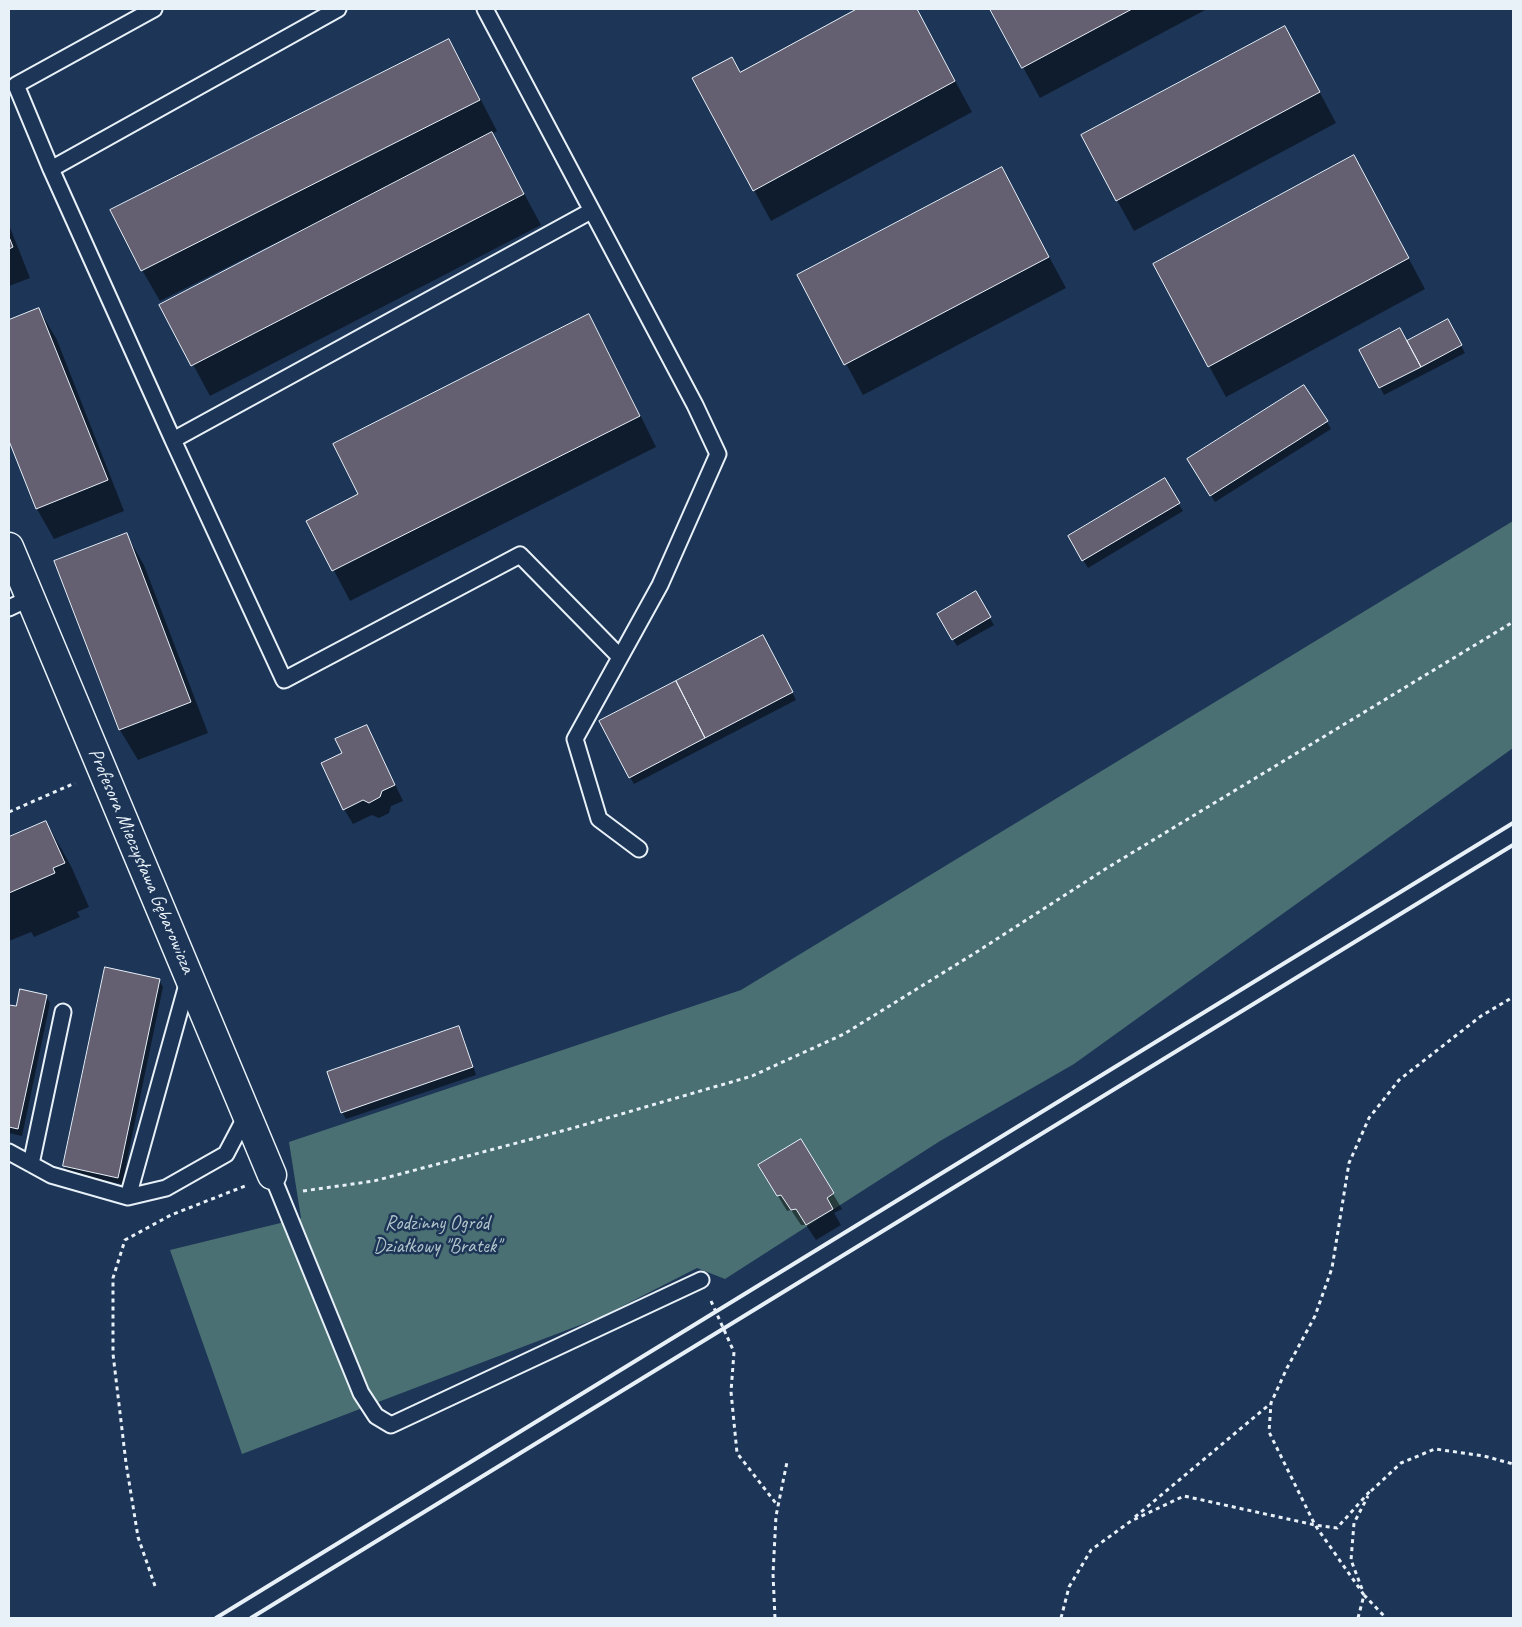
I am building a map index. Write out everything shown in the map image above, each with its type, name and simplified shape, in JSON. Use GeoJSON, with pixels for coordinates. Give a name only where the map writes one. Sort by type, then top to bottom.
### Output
{"type":"FeatureCollection","features":[{"type":"Feature","properties":{"kind":"street","name":"Profesora Mieczysława Gębarowicza"},"geometry":{"type":"LineString","coordinates":[[9,547],[20,603],[103,771],[276,1185]]}},
{"type":"Feature","properties":{"kind":"lane"},"geometry":{"type":"LineString","coordinates":[[154,9],[16,85],[51,169],[173,440],[284,680],[520,555],[620,657]]}},
{"type":"Feature","properties":{"kind":"lane"},"geometry":{"type":"LineString","coordinates":[[51,169],[338,9]]}},
{"type":"Feature","properties":{"kind":"lane"},"geometry":{"type":"LineString","coordinates":[[485,9],[695,405],[718,454],[660,584],[575,739],[599,819],[638,849]]}},
{"type":"Feature","properties":{"kind":"lane"},"geometry":{"type":"LineString","coordinates":[[173,440],[591,211]]}},
{"type":"Feature","properties":{"kind":"lane"},"geometry":{"type":"LineString","coordinates":[[128,1196],[190,977]]}},
{"type":"Feature","properties":{"kind":"lane"},"geometry":{"type":"LineString","coordinates":[[31,1164],[63,1012]]}},
{"type":"Feature","properties":{"kind":"lane"},"geometry":{"type":"LineString","coordinates":[[9,1152],[51,1175],[128,1196],[166,1188],[226,1154],[247,1114]]}},
{"type":"Feature","properties":{"kind":"lane"},"geometry":{"type":"LineString","coordinates":[[276,1185],[361,1393],[376,1416],[391,1425],[701,1280]]}},
{"type":"Feature","properties":{"kind":"path"},"geometry":{"type":"LineString","coordinates":[[155,1586],[138,1537],[126,1463],[113,1354],[114,1278],[125,1240],[171,1215],[276,1185],[374,1181],[573,1128],[752,1076],[844,1034],[975,954],[1106,868],[1513,622]]}},
{"type":"Feature","properties":{"kind":"path"},"geometry":{"type":"LineString","coordinates":[[9,812],[103,771]]}},
{"type":"Feature","properties":{"kind":"path"},"geometry":{"type":"LineString","coordinates":[[1386,1618],[1364,1595],[1315,1525],[1269,1432],[1271,1403],[1287,1368],[1315,1316],[1332,1268],[1349,1163],[1369,1118],[1399,1080],[1481,1016],[1513,997]]}},
{"type":"Feature","properties":{"kind":"path"},"geometry":{"type":"LineString","coordinates":[[701,1280],[734,1352],[731,1392],[737,1453],[778,1506]]}},
{"type":"Feature","properties":{"kind":"path"},"geometry":{"type":"LineString","coordinates":[[1061,1618],[1069,1587],[1090,1550],[1131,1521],[1271,1403]]}},
{"type":"Feature","properties":{"kind":"path"},"geometry":{"type":"LineString","coordinates":[[1131,1521],[1184,1496],[1315,1525],[1337,1528],[1371,1490],[1401,1463],[1434,1449],[1484,1456],[1513,1464]]}},
{"type":"Feature","properties":{"kind":"path"},"geometry":{"type":"LineString","coordinates":[[775,1618],[772,1574],[776,1516],[787,1462]]}},
{"type":"Feature","properties":{"kind":"path"},"geometry":{"type":"LineString","coordinates":[[1358,1618],[1364,1595],[1351,1560],[1354,1523],[1371,1490]]}},
{"type":"Feature","properties":{"kind":"green space","name":"Rodzinny Ogród Działkowy \"Bratek\""},"geometry":{"type":"Polygon","coordinates":[[[1513,521],[1513,748],[1074,1064],[940,1141],[725,1279],[697,1268],[601,1317],[242,1454],[170,1250],[301,1218],[289,1142],[741,990],[1513,521]]]}},
{"type":"Feature","properties":{"kind":"building"},"geometry":{"type":"Polygon","coordinates":[[[857,9],[917,9],[955,81],[753,191],[692,78],[732,57],[740,72],[857,9]]]}},
{"type":"Feature","properties":{"kind":"building"},"geometry":{"type":"Polygon","coordinates":[[[990,9],[1132,9],[1022,68],[990,9]]]}},
{"type":"Feature","properties":{"kind":"building"},"geometry":{"type":"Polygon","coordinates":[[[1285,26],[1320,92],[1116,201],[1081,135],[1285,26]]]}},
{"type":"Feature","properties":{"kind":"building"},"geometry":{"type":"Polygon","coordinates":[[[449,39],[480,100],[141,271],[110,210],[449,39]]]}},
{"type":"Feature","properties":{"kind":"building"},"geometry":{"type":"Polygon","coordinates":[[[492,132],[524,194],[191,366],[159,305],[492,132]]]}},
{"type":"Feature","properties":{"kind":"building"},"geometry":{"type":"Polygon","coordinates":[[[1354,155],[1409,258],[1208,367],[1153,264],[1354,155]]]}},
{"type":"Feature","properties":{"kind":"building"},"geometry":{"type":"Polygon","coordinates":[[[1002,167],[1049,257],[844,365],[797,275],[1002,167]]]}},
{"type":"Feature","properties":{"kind":"building"},"geometry":{"type":"Polygon","coordinates":[[[9,237],[13,247],[9,249],[9,237]]]}},
{"type":"Feature","properties":{"kind":"building"},"geometry":{"type":"Polygon","coordinates":[[[39,308],[108,480],[36,509],[9,441],[9,320],[39,308]]]}},
{"type":"Feature","properties":{"kind":"building"},"geometry":{"type":"Polygon","coordinates":[[[589,314],[640,416],[332,571],[306,521],[358,494],[333,444],[589,314]]]}},
{"type":"Feature","properties":{"kind":"building"},"geometry":{"type":"Polygon","coordinates":[[[1448,319],[1462,345],[1421,367],[1407,341],[1448,319]]]}},
{"type":"Feature","properties":{"kind":"building"},"geometry":{"type":"Polygon","coordinates":[[[1400,328],[1421,367],[1379,388],[1359,350],[1400,328]]]}},
{"type":"Feature","properties":{"kind":"building"},"geometry":{"type":"Polygon","coordinates":[[[1304,385],[1328,421],[1210,496],[1187,459],[1304,385]]]}},
{"type":"Feature","properties":{"kind":"building"},"geometry":{"type":"Polygon","coordinates":[[[1165,478],[1180,503],[1082,561],[1068,536],[1165,478]]]}},
{"type":"Feature","properties":{"kind":"building"},"geometry":{"type":"Polygon","coordinates":[[[127,533],[191,702],[119,730],[54,561],[127,533]]]}},
{"type":"Feature","properties":{"kind":"building"},"geometry":{"type":"Polygon","coordinates":[[[976,591],[991,617],[952,640],[937,614],[976,591]]]}},
{"type":"Feature","properties":{"kind":"building"},"geometry":{"type":"Polygon","coordinates":[[[763,635],[793,692],[705,738],[676,681],[763,635]]]}},
{"type":"Feature","properties":{"kind":"building"},"geometry":{"type":"Polygon","coordinates":[[[676,681],[705,738],[629,778],[599,721],[676,681]]]}},
{"type":"Feature","properties":{"kind":"building"},"geometry":{"type":"Polygon","coordinates":[[[367,725],[395,785],[382,791],[380,797],[369,803],[363,800],[343,810],[321,763],[342,753],[335,739],[367,725]]]}},
{"type":"Feature","properties":{"kind":"building"},"geometry":{"type":"Polygon","coordinates":[[[46,821],[65,863],[53,868],[55,873],[9,893],[9,837],[46,821]]]}},
{"type":"Feature","properties":{"kind":"building"},"geometry":{"type":"Polygon","coordinates":[[[105,967],[160,979],[118,1178],[63,1166],[105,967]]]}},
{"type":"Feature","properties":{"kind":"building"},"geometry":{"type":"Polygon","coordinates":[[[20,989],[47,995],[18,1129],[9,1127],[9,1005],[16,1006],[20,989]]]}},
{"type":"Feature","properties":{"kind":"building"},"geometry":{"type":"Polygon","coordinates":[[[459,1026],[473,1067],[341,1113],[327,1072],[459,1026]]]}},
{"type":"Feature","properties":{"kind":"building"},"geometry":{"type":"Polygon","coordinates":[[[801,1139],[834,1193],[827,1198],[833,1209],[806,1225],[796,1209],[791,1210],[781,1195],[777,1196],[758,1165],[801,1139]]]}},
{"type":"Feature","properties":{"kind":"railway"},"geometry":{"type":"LineString","coordinates":[[216,1618],[1513,823]]}},
{"type":"Feature","properties":{"kind":"railway"},"geometry":{"type":"LineString","coordinates":[[251,1618],[1513,845]]}}]}
